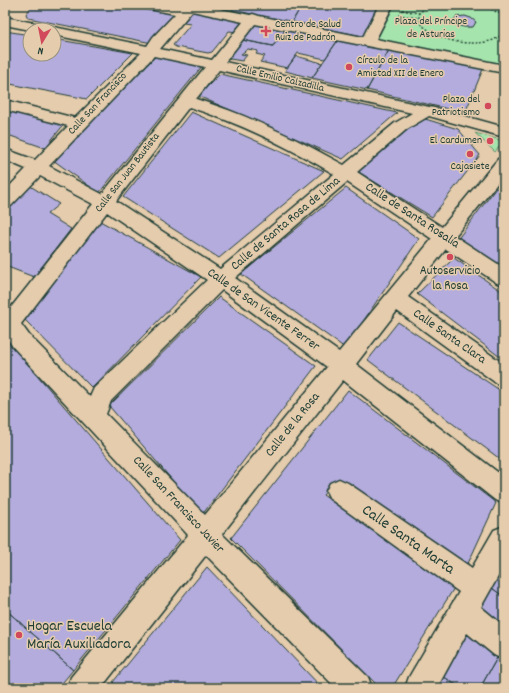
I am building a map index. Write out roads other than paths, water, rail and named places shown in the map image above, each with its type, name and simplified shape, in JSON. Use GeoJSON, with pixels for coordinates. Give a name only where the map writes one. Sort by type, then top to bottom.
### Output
{"type":"FeatureCollection","features":[{"type":"Feature","properties":{"kind":"street"},"geometry":{"type":"LineString","coordinates":[[148,5],[189,8],[253,18],[504,69]]}},
{"type":"Feature","properties":{"kind":"street"},"geometry":{"type":"LineString","coordinates":[[368,41],[386,5]]}},
{"type":"Feature","properties":{"kind":"street","name":"Calle San Francisco"},"geometry":{"type":"LineString","coordinates":[[5,202],[11,186],[38,168],[151,51],[158,40],[189,8]]}},
{"type":"Feature","properties":{"kind":"street","name":"Calle San Juan Bautista"},"geometry":{"type":"LineString","coordinates":[[6,324],[253,18]]}},
{"type":"Feature","properties":{"kind":"street"},"geometry":{"type":"LineString","coordinates":[[5,22],[22,25]]}},
{"type":"Feature","properties":{"kind":"street","name":"Calle Emilio Calzadilla"},"geometry":{"type":"LineString","coordinates":[[62,33],[216,64],[425,112],[504,132]]}},
{"type":"Feature","properties":{"kind":"street","name":"Calle de Santa Rosalía"},"geometry":{"type":"LineString","coordinates":[[186,101],[221,112],[285,140],[346,173],[504,278]]}},
{"type":"Feature","properties":{"kind":"street"},"geometry":{"type":"LineString","coordinates":[[5,105],[79,124]]}},
{"type":"Feature","properties":{"kind":"street","name":"Calle de Santa Rosa de Lima"},"geometry":{"type":"LineString","coordinates":[[92,416],[102,395],[220,279],[401,126],[425,112]]}},
{"type":"Feature","properties":{"kind":"street","name":"Calle de San Vicente Ferrer"},"geometry":{"type":"LineString","coordinates":[[5,154],[27,162],[105,202],[220,279],[341,365],[504,492]]}},
{"type":"Feature","properties":{"kind":"street","name":"Calle de la Rosa"},"geometry":{"type":"LineString","coordinates":[[82,688],[504,163]]}},
{"type":"Feature","properties":{"kind":"street","name":"Calle Santa Clara"},"geometry":{"type":"LineString","coordinates":[[395,299],[504,376]]}},
{"type":"Feature","properties":{"kind":"street","name":"Calle San Francisco Javier"},"geometry":{"type":"LineString","coordinates":[[6,324],[205,535],[357,688]]}},
{"type":"Feature","properties":{"kind":"street","name":"Calle Santa Marta"},"geometry":{"type":"LineString","coordinates":[[339,491],[470,600],[504,645]]}},
{"type":"Feature","properties":{"kind":"street"},"geometry":{"type":"LineString","coordinates":[[420,688],[504,539]]}},
{"type":"Feature","properties":{"kind":"place","name":"Centro de Salud Ruiz de Padrón"},"geometry":{"type":"Point","coordinates":[266,31]}},
{"type":"Feature","properties":{"kind":"place","name":"Círculo de la Amistad XII de Enero"},"geometry":{"type":"Point","coordinates":[349,67]}},
{"type":"Feature","properties":{"kind":"place","name":"Plaza del Patriotismo"},"geometry":{"type":"Point","coordinates":[488,106]}},
{"type":"Feature","properties":{"kind":"place","name":"El Cardumen"},"geometry":{"type":"Point","coordinates":[490,141]}},
{"type":"Feature","properties":{"kind":"place","name":"Cajasiete"},"geometry":{"type":"Point","coordinates":[470,154]}},
{"type":"Feature","properties":{"kind":"place","name":"Autoservicio la Rosa"},"geometry":{"type":"Point","coordinates":[450,257]}},
{"type":"Feature","properties":{"kind":"place","name":"Hogar Escuela María Auxiliadora"},"geometry":{"type":"Point","coordinates":[19,635]}},
{"type":"Feature","properties":{"kind":"park label","name":"Plaza del Príncipe de Asturias"},"geometry":{"type":"Point","coordinates":[431,28]}}]}
